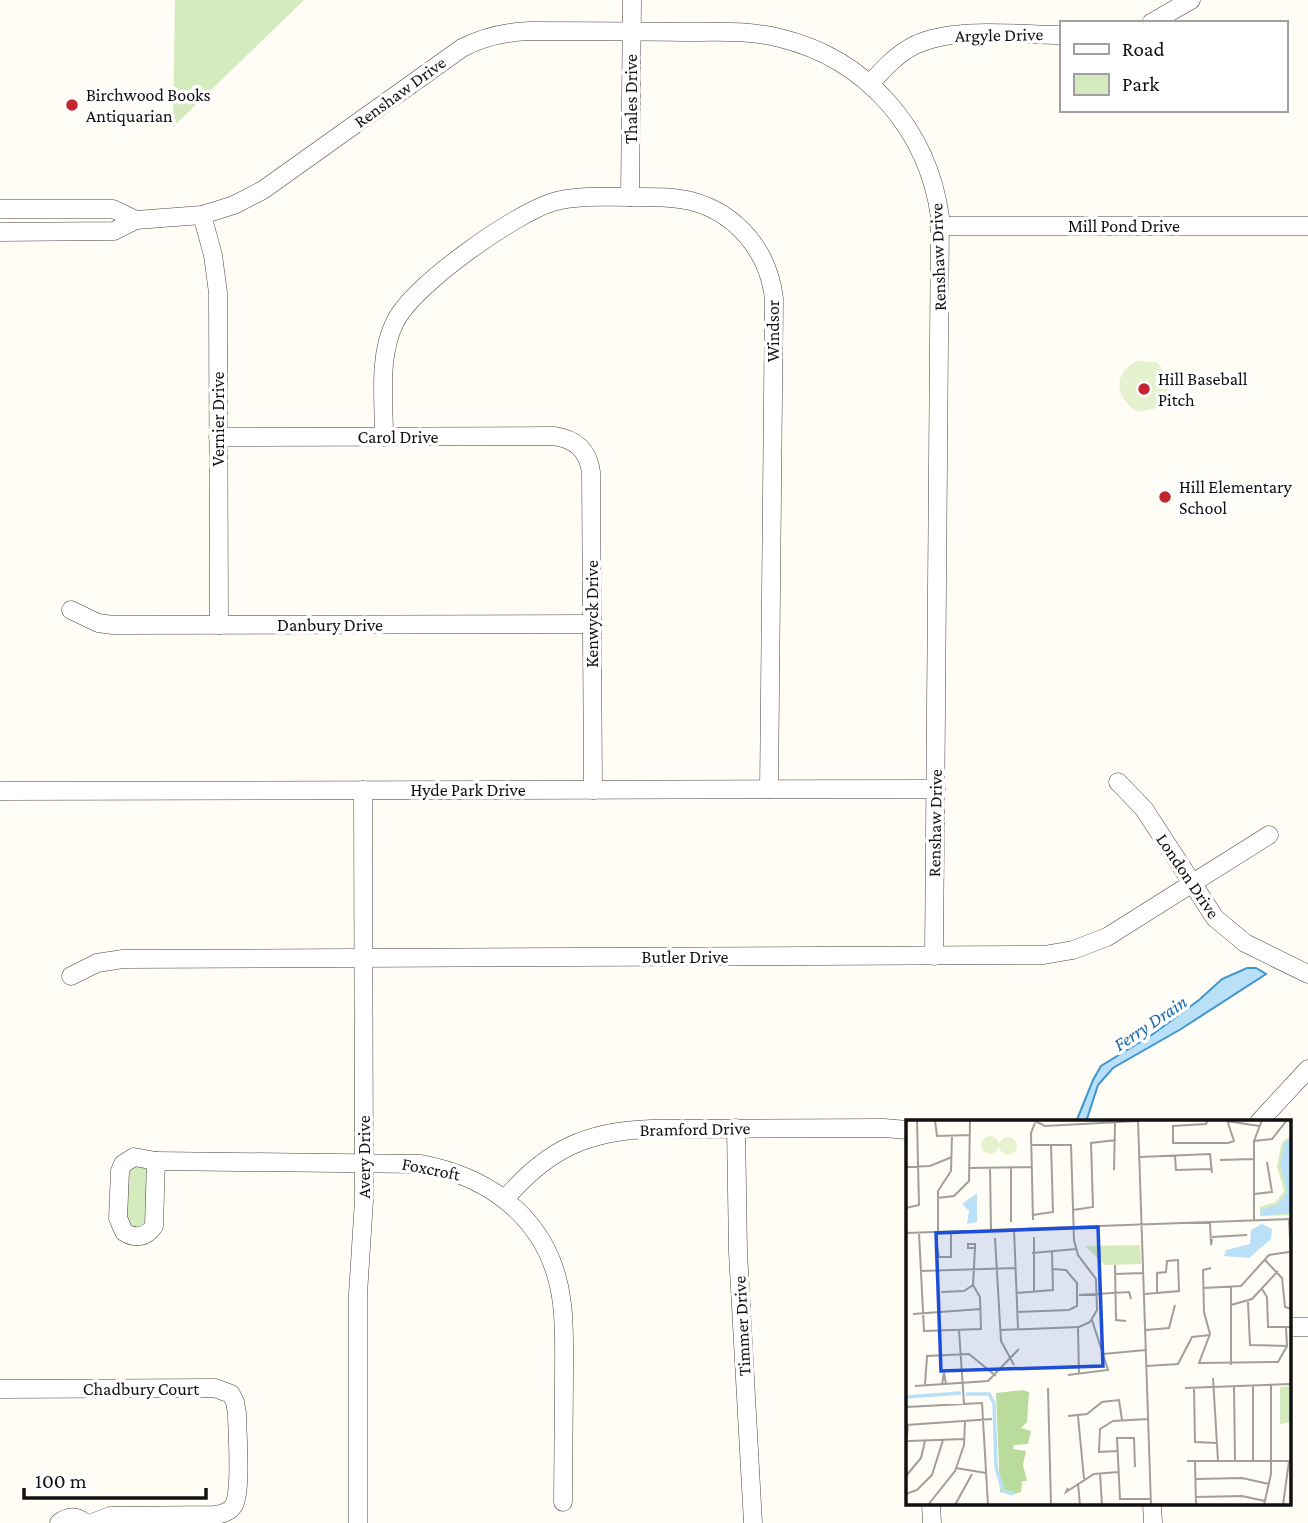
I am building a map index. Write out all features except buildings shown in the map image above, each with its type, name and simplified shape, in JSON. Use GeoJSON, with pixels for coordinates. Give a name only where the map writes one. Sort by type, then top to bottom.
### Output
{"type":"FeatureCollection","features":[{"type":"Feature","properties":{"kind":"street","name":"Thales Drive"},"geometry":{"type":"LineString","coordinates":[[630,197],[632,0]]}},
{"type":"Feature","properties":{"kind":"street"},"geometry":{"type":"LineString","coordinates":[[1154,21],[1191,0]]}},
{"type":"Feature","properties":{"kind":"street","name":"Renshaw Drive"},"geometry":{"type":"LineString","coordinates":[[0,232],[114,231],[136,220],[202,215],[234,205],[255,195],[449,57],[490,36],[517,32],[737,32],[778,37],[823,53],[849,67],[870,83],[897,112],[921,150],[935,189],[941,226],[934,956]]}},
{"type":"Feature","properties":{"kind":"street","name":"Argyle Drive"},"geometry":{"type":"LineString","coordinates":[[870,83],[905,51],[938,37],[975,34],[1060,35]]}},
{"type":"Feature","properties":{"kind":"street","name":"Windsor"},"geometry":{"type":"LineString","coordinates":[[384,437],[384,376],[388,339],[402,309],[418,291],[518,218],[555,202],[578,197],[663,197],[691,201],[724,215],[752,241],[770,278],[774,314],[769,789]]}},
{"type":"Feature","properties":{"kind":"street","name":"Renshaw Drive"},"geometry":{"type":"LineString","coordinates":[[0,209],[113,209],[136,220]]}},
{"type":"Feature","properties":{"kind":"street","name":"Vernier Drive"},"geometry":{"type":"LineString","coordinates":[[202,215],[213,255],[218,293],[219,625]]}},
{"type":"Feature","properties":{"kind":"street","name":"Mill Pond Drive"},"geometry":{"type":"LineString","coordinates":[[941,226],[1308,226]]}},
{"type":"Feature","properties":{"kind":"street","name":"Carol Drive"},"geometry":{"type":"LineString","coordinates":[[218,437],[554,436],[576,443]]}},
{"type":"Feature","properties":{"kind":"street","name":"Kenwyck Drive"},"geometry":{"type":"LineString","coordinates":[[576,443],[589,462],[591,472],[593,790]]}},
{"type":"Feature","properties":{"kind":"street","name":"Danbury Drive"},"geometry":{"type":"LineString","coordinates":[[71,610],[97,623],[113,625],[592,624]]}},
{"type":"Feature","properties":{"kind":"street","name":"London Drive"},"geometry":{"type":"LineString","coordinates":[[1118,782],[1144,809],[1215,918],[1261,952],[1308,974]]}},
{"type":"Feature","properties":{"kind":"street","name":"Hyde Park Drive"},"geometry":{"type":"LineString","coordinates":[[0,791],[936,789]]}},
{"type":"Feature","properties":{"kind":"street","name":"Avery Drive"},"geometry":{"type":"LineString","coordinates":[[358,1523],[358,1294],[364,1200],[363,790]]}},
{"type":"Feature","properties":{"kind":"street","name":"Butler Drive"},"geometry":{"type":"LineString","coordinates":[[71,976],[97,963],[124,959],[1028,956],[1073,950],[1107,937],[1269,835]]}},
{"type":"Feature","properties":{"kind":"street"},"geometry":{"type":"LineString","coordinates":[[1260,1120],[1308,1069]]}},
{"type":"Feature","properties":{"kind":"street","name":"Timmer Drive"},"geometry":{"type":"LineString","coordinates":[[736,1128],[737,1228],[753,1523]]}},
{"type":"Feature","properties":{"kind":"street","name":"Bramford Drive"},"geometry":{"type":"LineString","coordinates":[[505,1199],[533,1169],[566,1147],[587,1138],[630,1130],[906,1130]]}},
{"type":"Feature","properties":{"kind":"street","name":"Foxcroft"},"geometry":{"type":"LineString","coordinates":[[156,1161],[401,1162],[442,1168],[472,1178],[505,1199],[538,1235],[559,1286],[564,1331],[563,1502]]}},
{"type":"Feature","properties":{"kind":"street"},"geometry":{"type":"LineString","coordinates":[[1290,1327],[1308,1326]]}},
{"type":"Feature","properties":{"kind":"street","name":"Chadbury Court"},"geometry":{"type":"LineString","coordinates":[[0,1389],[215,1388],[231,1394],[237,1413],[237,1488],[234,1506],[229,1511],[215,1515],[110,1516],[92,1523]]}},
{"type":"Feature","properties":{"kind":"street"},"geometry":{"type":"LineString","coordinates":[[59,1523],[74,1517],[85,1523]]}},
{"type":"Feature","properties":{"kind":"green space"},"geometry":{"type":"Polygon","coordinates":[[[175,0],[304,0],[173,127],[175,0]]]}},
{"type":"Feature","properties":{"kind":"green space","name":"Hill Baseball Pitch"},"geometry":{"type":"Polygon","coordinates":[[[1136,361],[1157,362],[1166,375],[1168,400],[1158,408],[1138,412],[1121,394],[1119,387],[1123,373],[1136,361]]]}},
{"type":"Feature","properties":{"kind":"green space"},"geometry":{"type":"Polygon","coordinates":[[[142,1164],[147,1169],[150,1217],[144,1229],[125,1226],[125,1170],[142,1164]]]}},
{"type":"Feature","properties":{"kind":"water","name":"Ferry Drain"},"geometry":{"type":"Polygon","coordinates":[[[1247,968],[1256,968],[1266,974],[1181,1029],[1113,1068],[1098,1085],[1087,1120],[1077,1120],[1101,1066],[1153,1034],[1222,979],[1247,968]]]}},
{"type":"Feature","properties":{"kind":"place","name":"Birchwood Books Antiquarian"},"geometry":{"type":"Point","coordinates":[72,105]}},
{"type":"Feature","properties":{"kind":"place","name":"Hill Baseball Pitch"},"geometry":{"type":"Point","coordinates":[1144,389]}},
{"type":"Feature","properties":{"kind":"place","name":"Hill Elementary School"},"geometry":{"type":"Point","coordinates":[1165,497]}}]}
